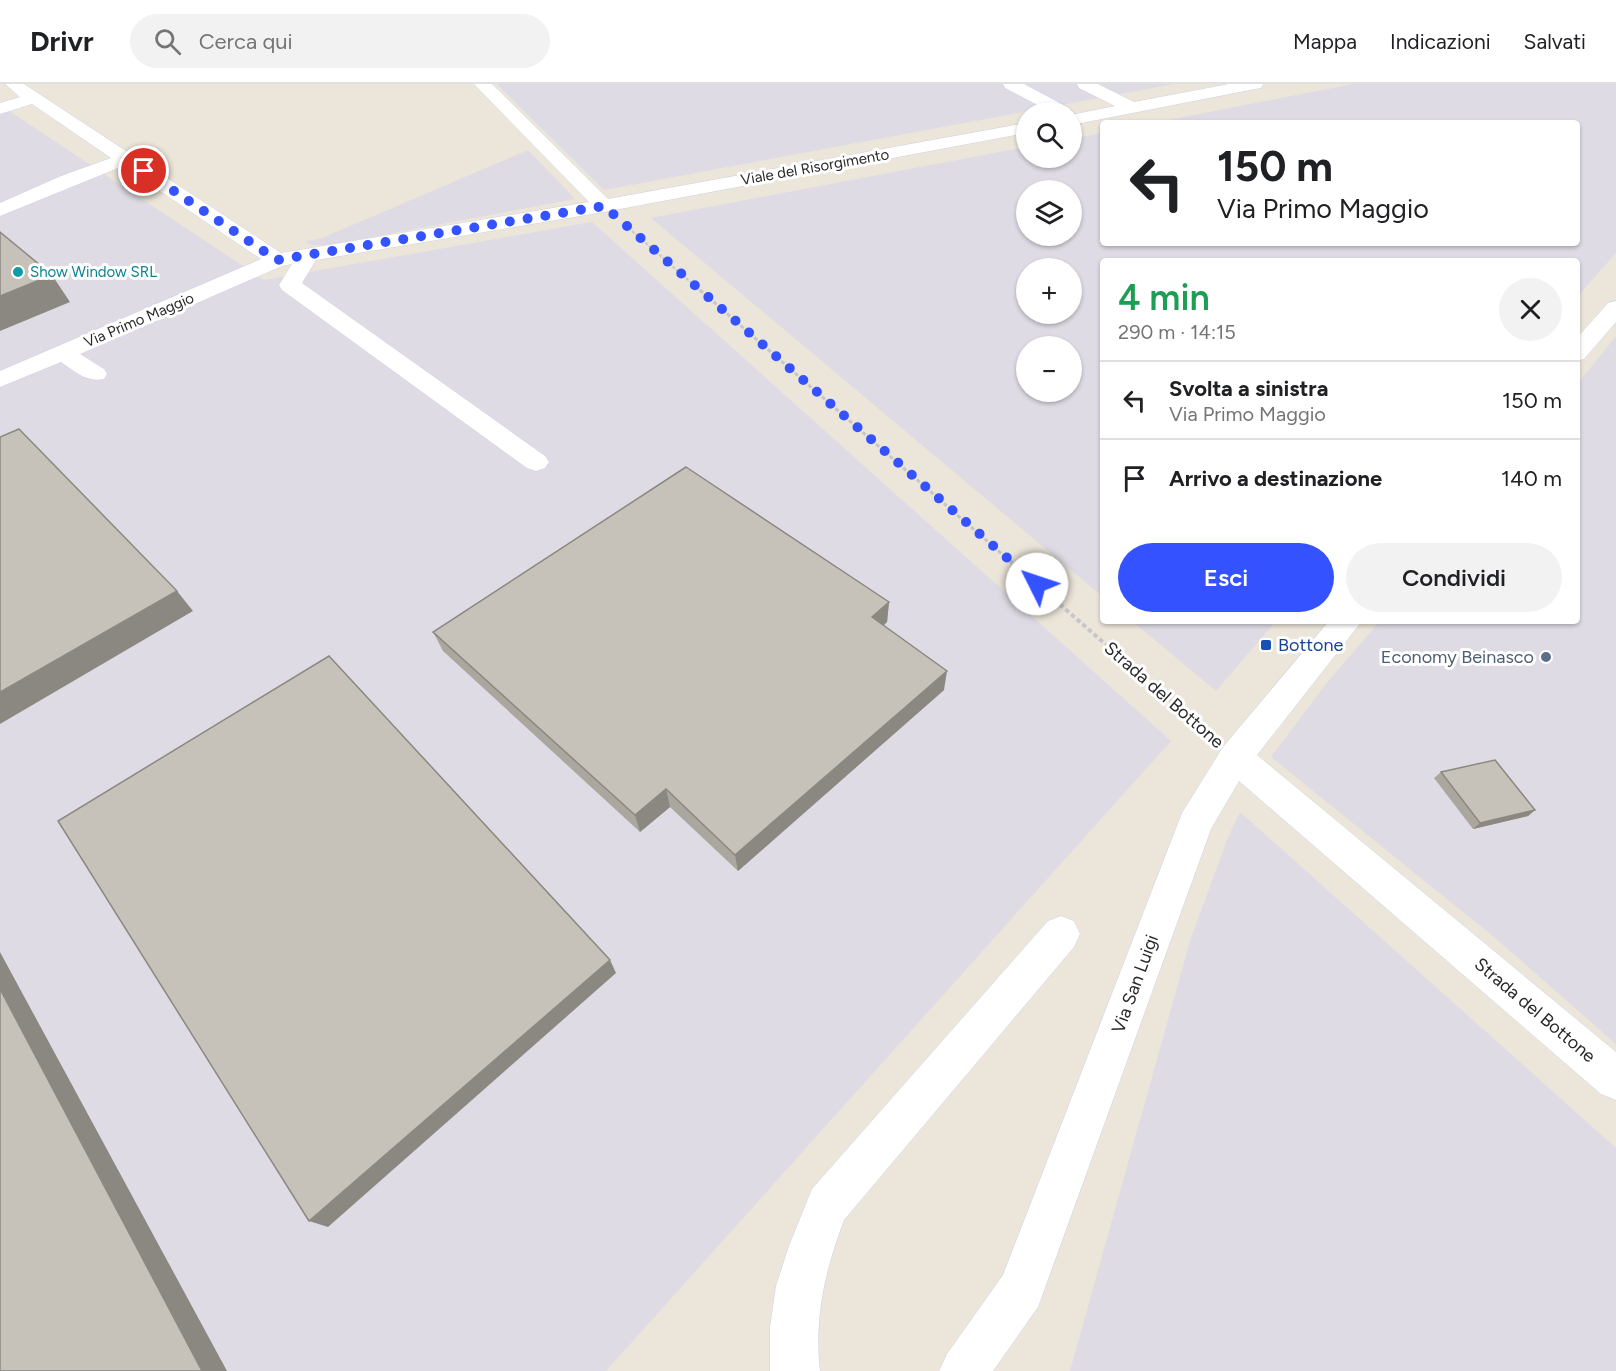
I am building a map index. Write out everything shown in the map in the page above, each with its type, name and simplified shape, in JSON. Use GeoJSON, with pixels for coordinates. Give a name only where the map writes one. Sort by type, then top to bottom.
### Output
{"type":"FeatureCollection","features":[{"type":"Feature","properties":{"kind":"street"},"geometry":{"type":"LineString","coordinates":[[13,84],[277,260]]}},
{"type":"Feature","properties":{"kind":"street"},"geometry":{"type":"LineString","coordinates":[[482,84],[604,206]]}},
{"type":"Feature","properties":{"kind":"street"},"geometry":{"type":"LineString","coordinates":[[1011,84],[1043,102]]}},
{"type":"Feature","properties":{"kind":"street"},"geometry":{"type":"LineString","coordinates":[[1085,84],[1131,108]]}},
{"type":"Feature","properties":{"kind":"street"},"geometry":{"type":"LineString","coordinates":[[1082,115],[1255,84]]}},
{"type":"Feature","properties":{"kind":"street"},"geometry":{"type":"LineString","coordinates":[[0,109],[34,98]]}},
{"type":"Feature","properties":{"kind":"street","name":"Viale del Risorgimento"},"geometry":{"type":"LineString","coordinates":[[604,206],[1016,130]]}},
{"type":"Feature","properties":{"kind":"street"},"geometry":{"type":"LineString","coordinates":[[0,210],[68,180],[125,159]]}},
{"type":"Feature","properties":{"kind":"street","name":"Via Primo Maggio"},"geometry":{"type":"LineString","coordinates":[[0,380],[277,260],[604,206]]}},
{"type":"Feature","properties":{"kind":"street"},"geometry":{"type":"LineString","coordinates":[[308,255],[290,285],[536,462]]}},
{"type":"Feature","properties":{"kind":"street"},"geometry":{"type":"LineString","coordinates":[[1580,349],[1616,308]]}},
{"type":"Feature","properties":{"kind":"street"},"geometry":{"type":"LineString","coordinates":[[62,353],[94,374]]}},
{"type":"Feature","properties":{"kind":"street","name":"Via San Luigi"},"geometry":{"type":"LineString","coordinates":[[964,1371],[1021,1290],[1195,824],[1235,757],[1345,624]]}},
{"type":"Feature","properties":{"kind":"street","name":"Strada del Bottone"},"geometry":{"type":"LineString","coordinates":[[1235,757],[1616,1079]]}},
{"type":"Feature","properties":{"kind":"street"},"geometry":{"type":"LineString","coordinates":[[795,1371],[793,1351],[795,1301],[812,1243],[828,1205],[1061,934]]}},
{"type":"Feature","properties":{"kind":"path","name":"Strada del Bottone"},"geometry":{"type":"LineString","coordinates":[[604,206],[1235,757]]}},
{"type":"Feature","properties":{"kind":"shaded area"},"geometry":{"type":"Polygon","coordinates":[[[497,84],[1174,84],[1077,102],[1016,102],[1016,113],[604,190],[497,84]]]}},
{"type":"Feature","properties":{"kind":"shaded area"},"geometry":{"type":"Polygon","coordinates":[[[1353,84],[1616,84],[1616,253],[1580,294],[1580,258],[1100,258],[1100,594],[651,218],[1016,149],[1016,168],[1082,168],[1082,137],[1100,133],[1100,246],[1580,246],[1580,120],[1168,120],[1353,84]]]}},
{"type":"Feature","properties":{"kind":"shaded area"},"geometry":{"type":"Polygon","coordinates":[[[0,105],[264,280],[592,222],[1171,741],[606,1371],[0,1371],[0,105]]]}},
{"type":"Feature","properties":{"kind":"shaded area"},"geometry":{"type":"Polygon","coordinates":[[[528,150],[575,199],[329,245],[312,245],[305,242],[322,238],[528,150]]]}},
{"type":"Feature","properties":{"kind":"shaded area"},"geometry":{"type":"Polygon","coordinates":[[[1616,336],[1616,1044],[1494,937],[1271,757],[1325,685],[1377,624],[1580,624],[1580,381],[1616,336]]]}},
{"type":"Feature","properties":{"kind":"shaded area"},"geometry":{"type":"Polygon","coordinates":[[[1136,624],[1273,624],[1216,691],[1136,624]]]}},
{"type":"Feature","properties":{"kind":"shaded area"},"geometry":{"type":"Polygon","coordinates":[[[1240,812],[1616,1148],[1616,1371],[1070,1371],[1190,941],[1227,840],[1240,812]]]}},
{"type":"Feature","properties":{"kind":"building"},"geometry":{"type":"Polygon","coordinates":[[[0,232],[52,275],[0,296],[0,232]]]}},
{"type":"Feature","properties":{"kind":"building"},"geometry":{"type":"Polygon","coordinates":[[[19,429],[177,591],[0,692],[0,437],[19,429]]]}},
{"type":"Feature","properties":{"kind":"building"},"geometry":{"type":"Polygon","coordinates":[[[686,467],[889,602],[872,617],[947,671],[735,855],[666,789],[635,815],[433,632],[686,467]]]}},
{"type":"Feature","properties":{"kind":"building"},"geometry":{"type":"Polygon","coordinates":[[[329,656],[610,960],[309,1221],[58,821],[329,656]]]}},
{"type":"Feature","properties":{"kind":"building"},"geometry":{"type":"Polygon","coordinates":[[[1495,760],[1535,810],[1480,823],[1441,772],[1495,760]]]}},
{"type":"Feature","properties":{"kind":"building"},"geometry":{"type":"Polygon","coordinates":[[[0,989],[202,1371],[0,1371],[0,989]]]}},
{"type":"Feature","properties":{"kind":"place","name":"Show Window SRL"},"geometry":{"type":"Point","coordinates":[18,272]}},
{"type":"Feature","properties":{"kind":"place","name":"Bottone"},"geometry":{"type":"Point","coordinates":[1266,645]}},
{"type":"Feature","properties":{"kind":"place","name":"Economy Beinasco"},"geometry":{"type":"Point","coordinates":[1546,657]}},
{"type":"Feature","properties":{"kind":"route"},"geometry":{"type":"LineString","coordinates":[[144,171],[277,260],[604,206],[1037,584]]}}]}
